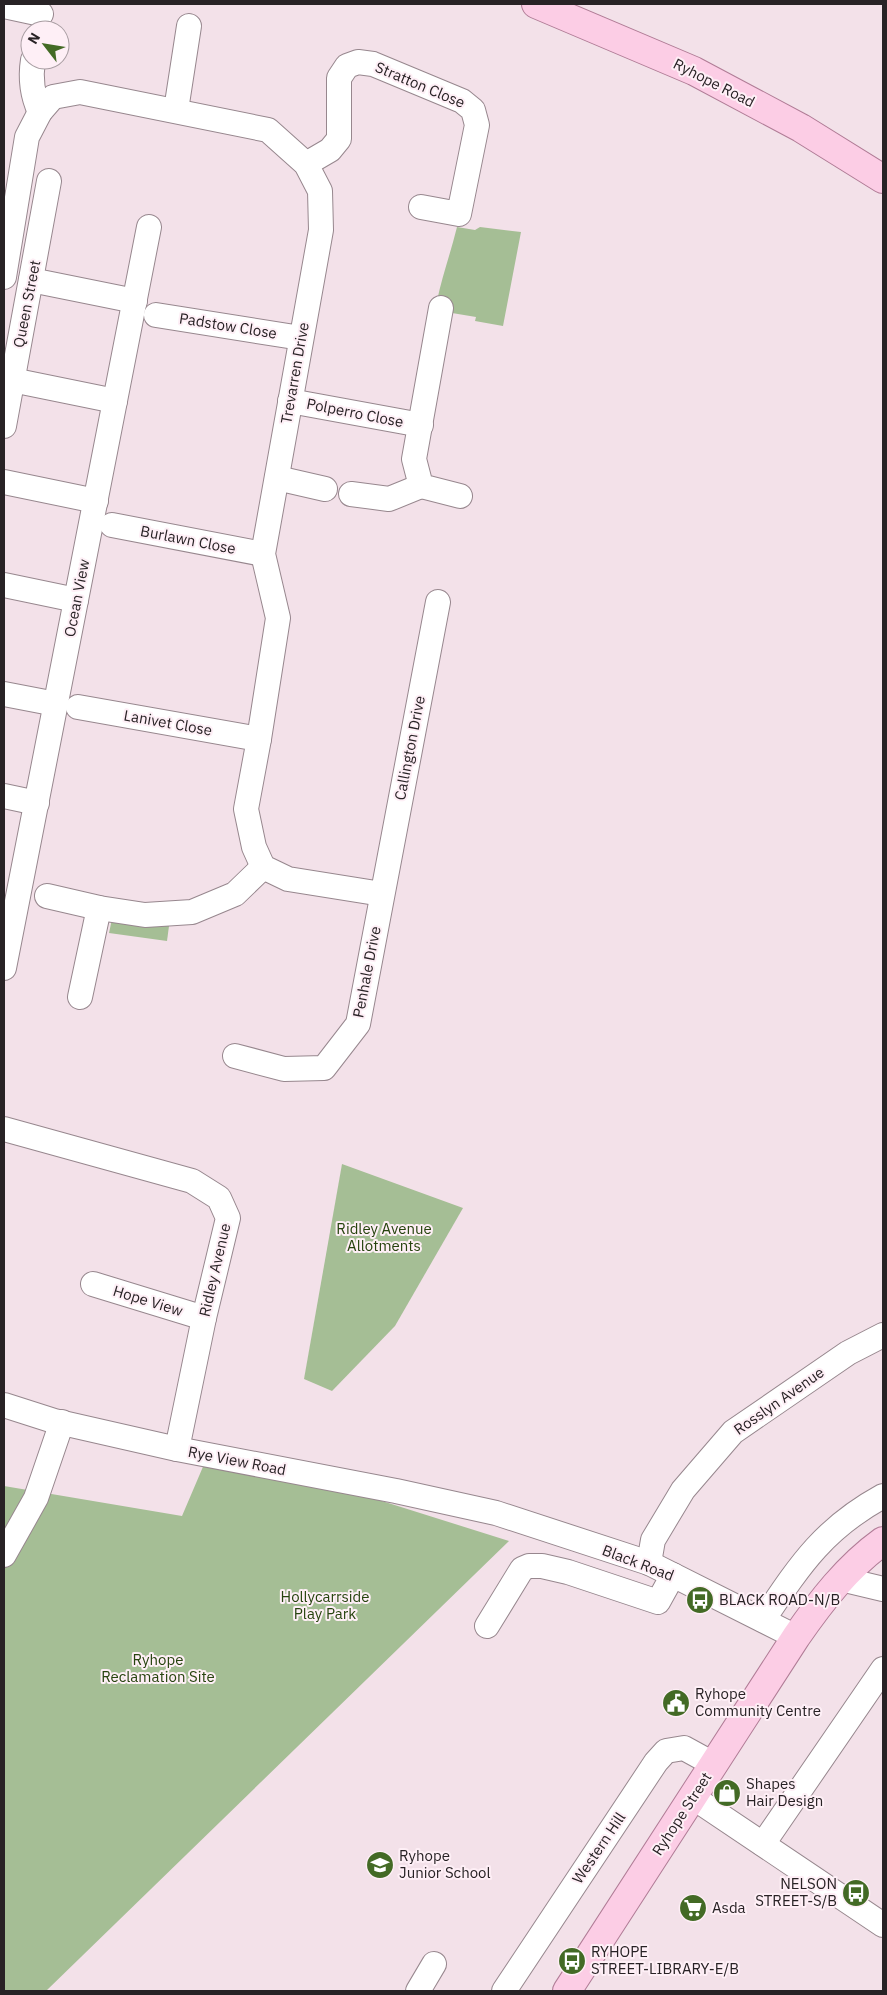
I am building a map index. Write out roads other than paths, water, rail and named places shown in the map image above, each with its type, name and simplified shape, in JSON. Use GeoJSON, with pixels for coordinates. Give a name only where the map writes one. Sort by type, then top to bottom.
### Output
{"type":"FeatureCollection","features":[{"type":"Feature","properties":{"kind":"main road","name":"Ryhope Road"},"geometry":{"type":"LineString","coordinates":[[536,4],[694,71],[801,128],[883,179]]}},
{"type":"Feature","properties":{"kind":"main road","name":"Ryhope Street"},"geometry":{"type":"LineString","coordinates":[[567,1991],[694,1798],[796,1637],[822,1600],[841,1579],[883,1540]]}},
{"type":"Feature","properties":{"kind":"street"},"geometry":{"type":"LineString","coordinates":[[4,6],[40,16]]}},
{"type":"Feature","properties":{"kind":"street"},"geometry":{"type":"LineString","coordinates":[[176,110],[189,26]]}},
{"type":"Feature","properties":{"kind":"street","name":"Stratton Close"},"geometry":{"type":"LineString","coordinates":[[306,164],[330,150],[339,139],[339,78],[347,66],[358,62],[373,64],[462,101],[474,110],[477,124],[459,214],[420,207]]}},
{"type":"Feature","properties":{"kind":"street"},"geometry":{"type":"LineString","coordinates":[[4,277],[27,137],[40,112],[33,96],[31,70]]}},
{"type":"Feature","properties":{"kind":"street","name":"Trevarren Drive"},"geometry":{"type":"LineString","coordinates":[[40,112],[54,97],[80,92],[268,130],[306,164],[320,191],[321,230],[263,554],[278,618],[246,809],[254,847],[263,867]]}},
{"type":"Feature","properties":{"kind":"street","name":"Queen Street"},"geometry":{"type":"LineString","coordinates":[[4,426],[49,182]]}},
{"type":"Feature","properties":{"kind":"street","name":"Ocean View"},"geometry":{"type":"LineString","coordinates":[[4,968],[11,897],[36,803],[67,706],[76,600],[149,227]]}},
{"type":"Feature","properties":{"kind":"street"},"geometry":{"type":"LineString","coordinates":[[31,280],[135,301]]}},
{"type":"Feature","properties":{"kind":"street","name":"Polperro Close"},"geometry":{"type":"LineString","coordinates":[[422,486],[414,459],[441,308]]}},
{"type":"Feature","properties":{"kind":"street","name":"Padstow Close"},"geometry":{"type":"LineString","coordinates":[[156,315],[301,338]]}},
{"type":"Feature","properties":{"kind":"street"},"geometry":{"type":"LineString","coordinates":[[12,380],[115,401]]}},
{"type":"Feature","properties":{"kind":"street","name":"Polperro Close"},"geometry":{"type":"LineString","coordinates":[[290,401],[421,425]]}},
{"type":"Feature","properties":{"kind":"street"},"geometry":{"type":"LineString","coordinates":[[277,478],[325,489]]}},
{"type":"Feature","properties":{"kind":"street"},"geometry":{"type":"LineString","coordinates":[[4,482],[96,501]]}},
{"type":"Feature","properties":{"kind":"street"},"geometry":{"type":"LineString","coordinates":[[351,494],[389,499],[422,486],[460,496]]}},
{"type":"Feature","properties":{"kind":"street","name":"Burlawn Close"},"geometry":{"type":"LineString","coordinates":[[112,526],[263,554]]}},
{"type":"Feature","properties":{"kind":"street"},"geometry":{"type":"LineString","coordinates":[[4,585],[76,600]]}},
{"type":"Feature","properties":{"kind":"street","name":"Callington Drive"},"geometry":{"type":"LineString","coordinates":[[382,894],[438,602]]}},
{"type":"Feature","properties":{"kind":"street","name":"Lanivet Close"},"geometry":{"type":"LineString","coordinates":[[4,694],[259,739]]}},
{"type":"Feature","properties":{"kind":"street"},"geometry":{"type":"LineString","coordinates":[[4,796],[36,803]]}},
{"type":"Feature","properties":{"kind":"street"},"geometry":{"type":"LineString","coordinates":[[47,896],[99,908],[145,915],[192,912],[234,894],[263,867],[288,879],[382,894]]}},
{"type":"Feature","properties":{"kind":"street","name":"Penhale Drive"},"geometry":{"type":"LineString","coordinates":[[235,1056],[284,1069],[324,1068],[358,1024],[382,894]]}},
{"type":"Feature","properties":{"kind":"street"},"geometry":{"type":"LineString","coordinates":[[80,997],[99,908]]}},
{"type":"Feature","properties":{"kind":"street","name":"Ridley Avenue"},"geometry":{"type":"LineString","coordinates":[[4,1129],[192,1181],[219,1198],[228,1218],[204,1318],[177,1450]]}},
{"type":"Feature","properties":{"kind":"street","name":"Hope View"},"geometry":{"type":"LineString","coordinates":[[93,1284],[204,1318]]}},
{"type":"Feature","properties":{"kind":"street","name":"Rosslyn Avenue"},"geometry":{"type":"LineString","coordinates":[[649,1563],[653,1540],[683,1490],[733,1432],[848,1353],[883,1335]]}},
{"type":"Feature","properties":{"kind":"street","name":"Rye View Road"},"geometry":{"type":"LineString","coordinates":[[4,1405],[62,1422],[177,1450],[396,1491],[473,1508]]}},
{"type":"Feature","properties":{"kind":"street"},"geometry":{"type":"LineString","coordinates":[[4,1555],[36,1498],[62,1422]]}},
{"type":"Feature","properties":{"kind":"street"},"geometry":{"type":"LineString","coordinates":[[763,1620],[814,1548],[858,1510],[883,1496]]}},
{"type":"Feature","properties":{"kind":"street","name":"Black Road"},"geometry":{"type":"LineString","coordinates":[[473,1508],[496,1513],[649,1563],[796,1637]]}},
{"type":"Feature","properties":{"kind":"street"},"geometry":{"type":"LineString","coordinates":[[487,1626],[522,1569],[529,1566],[542,1566],[568,1572],[658,1602],[673,1575]]}},
{"type":"Feature","properties":{"kind":"street"},"geometry":{"type":"LineString","coordinates":[[841,1579],[883,1589]]}},
{"type":"Feature","properties":{"kind":"street"},"geometry":{"type":"LineString","coordinates":[[763,1844],[883,1670]]}},
{"type":"Feature","properties":{"kind":"street","name":"Western Hill"},"geometry":{"type":"LineString","coordinates":[[504,1991],[656,1762],[666,1751],[684,1748],[715,1764]]}},
{"type":"Feature","properties":{"kind":"street"},"geometry":{"type":"LineString","coordinates":[[694,1798],[763,1844],[880,1915]]}},
{"type":"Feature","properties":{"kind":"street"},"geometry":{"type":"LineString","coordinates":[[418,1991],[434,1964]]}},
{"type":"Feature","properties":{"kind":"place","name":"BLACK ROAD-N/B"},"geometry":{"type":"Point","coordinates":[700,1600]}},
{"type":"Feature","properties":{"kind":"place","name":"Ryhope Community Centre"},"geometry":{"type":"Point","coordinates":[676,1703]}},
{"type":"Feature","properties":{"kind":"place","name":"Shapes Hair Design"},"geometry":{"type":"Point","coordinates":[727,1793]}},
{"type":"Feature","properties":{"kind":"place","name":"Ryhope Junior School"},"geometry":{"type":"Point","coordinates":[380,1865]}},
{"type":"Feature","properties":{"kind":"place","name":"NELSON STREET-S/B"},"geometry":{"type":"Point","coordinates":[856,1893]}},
{"type":"Feature","properties":{"kind":"place","name":"Asda"},"geometry":{"type":"Point","coordinates":[693,1908]}},
{"type":"Feature","properties":{"kind":"place","name":"RYHOPE STREET-LIBRARY-E/B"},"geometry":{"type":"Point","coordinates":[572,1961]}},
{"type":"Feature","properties":{"kind":"park label","name":"Ridley Avenue Allotments"},"geometry":{"type":"Point","coordinates":[384,1238]}},
{"type":"Feature","properties":{"kind":"park label","name":"Hollycarrside Play Park"},"geometry":{"type":"Point","coordinates":[325,1606]}},
{"type":"Feature","properties":{"kind":"park label","name":"Ryhope Reclamation Site"},"geometry":{"type":"Point","coordinates":[158,1668]}}]}
